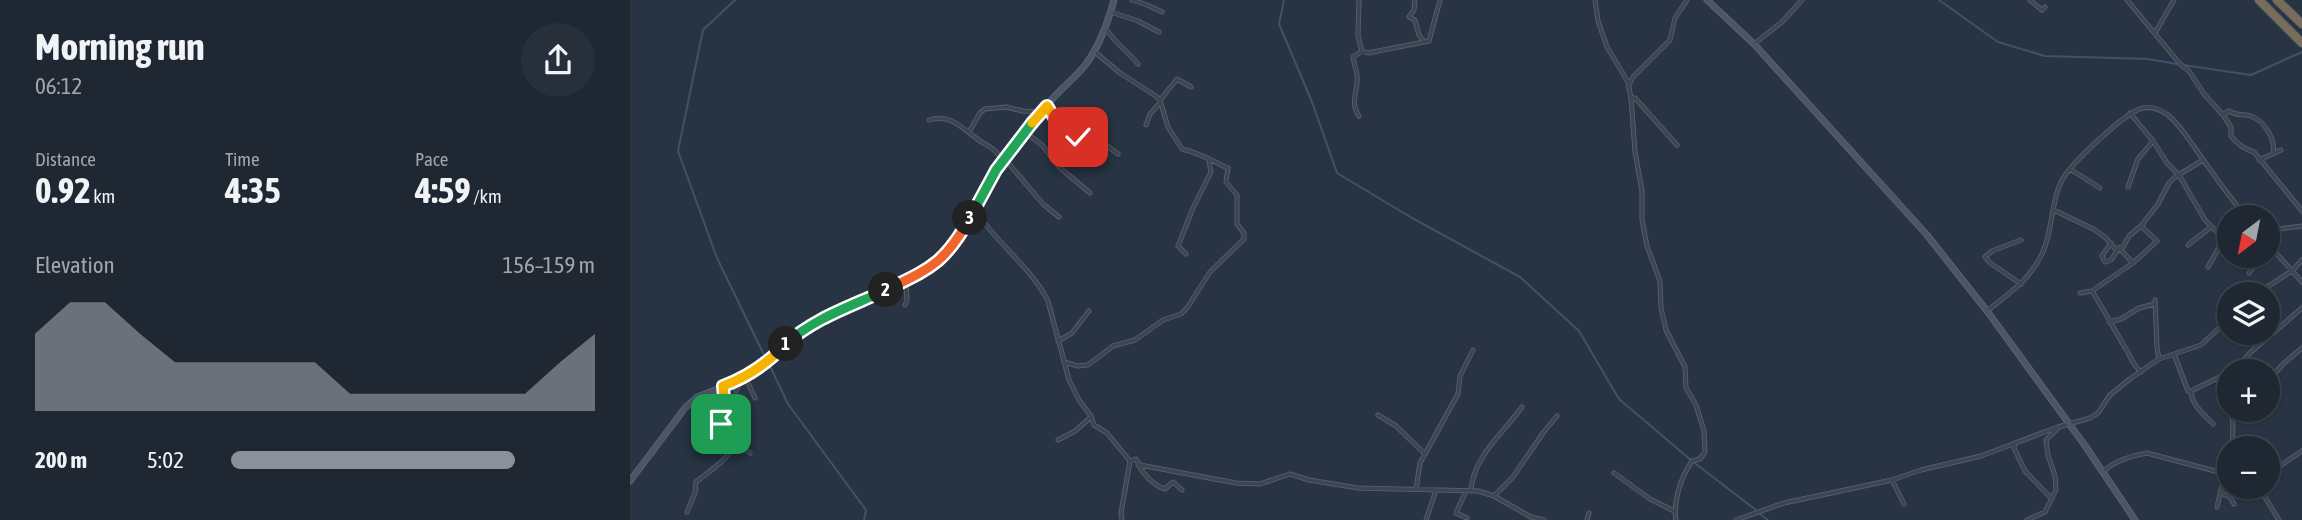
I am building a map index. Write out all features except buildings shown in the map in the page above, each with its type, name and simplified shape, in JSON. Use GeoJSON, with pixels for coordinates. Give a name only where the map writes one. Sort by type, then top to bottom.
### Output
{"type":"FeatureCollection","features":[{"type":"Feature","properties":{"kind":"highway"},"geometry":{"type":"LineString","coordinates":[[2259,0],[2302,43]]}},
{"type":"Feature","properties":{"kind":"highway"},"geometry":{"type":"LineString","coordinates":[[2277,0],[2302,24]]}},
{"type":"Feature","properties":{"kind":"street"},"geometry":{"type":"LineString","coordinates":[[630,481],[685,408],[697,397],[743,379],[806,329],[838,311],[927,270],[949,252],[1010,149],[1086,64],[1105,28],[1114,0]]}},
{"type":"Feature","properties":{"kind":"street"},"geometry":{"type":"LineString","coordinates":[[1132,0],[1162,12]]}},
{"type":"Feature","properties":{"kind":"street"},"geometry":{"type":"LineString","coordinates":[[1359,0],[1358,36],[1362,51]]}},
{"type":"Feature","properties":{"kind":"street"},"geometry":{"type":"LineString","coordinates":[[1415,0],[1414,10],[1409,17],[1415,20],[1419,35],[1424,41]]}},
{"type":"Feature","properties":{"kind":"street"},"geometry":{"type":"LineString","coordinates":[[1362,51],[1368,53],[1429,41],[1440,0]]}},
{"type":"Feature","properties":{"kind":"street"},"geometry":{"type":"LineString","coordinates":[[1595,0],[1598,21],[1607,47],[1627,77],[1647,246],[1660,281],[1662,313],[1668,335],[1685,367],[1686,388],[1696,405],[1706,444],[1700,459],[1692,461],[1681,478],[1674,512],[1676,520]]}},
{"type":"Feature","properties":{"kind":"street"},"geometry":{"type":"LineString","coordinates":[[1628,88],[1633,77],[1670,40],[1675,18],[1687,0]]}},
{"type":"Feature","properties":{"kind":"street"},"geometry":{"type":"LineString","coordinates":[[1707,0],[1754,44],[1918,225],[1987,311],[2086,447],[2135,520]]}},
{"type":"Feature","properties":{"kind":"street"},"geometry":{"type":"LineString","coordinates":[[1754,44],[1782,22],[1802,0]]}},
{"type":"Feature","properties":{"kind":"street"},"geometry":{"type":"LineString","coordinates":[[2030,0],[2039,10],[2045,7]]}},
{"type":"Feature","properties":{"kind":"street"},"geometry":{"type":"LineString","coordinates":[[2127,0],[2223,115],[2231,127],[2233,139],[2245,150],[2254,152],[2302,211]]}},
{"type":"Feature","properties":{"kind":"street"},"geometry":{"type":"LineString","coordinates":[[2155,33],[2174,0]]}},
{"type":"Feature","properties":{"kind":"street"},"geometry":{"type":"LineString","coordinates":[[1111,12],[1159,32]]}},
{"type":"Feature","properties":{"kind":"street"},"geometry":{"type":"LineString","coordinates":[[1105,28],[1114,41],[1125,47],[1138,64]]}},
{"type":"Feature","properties":{"kind":"street"},"geometry":{"type":"LineString","coordinates":[[1064,362],[1078,366],[1088,365],[1114,346],[1135,340],[1163,320],[1181,314],[1210,272],[1244,239],[1244,233],[1237,223],[1237,195],[1226,182],[1228,168],[1209,161],[1198,153],[1182,149],[1168,127],[1160,102],[1094,50]]}},
{"type":"Feature","properties":{"kind":"street"},"geometry":{"type":"LineString","coordinates":[[1359,116],[1355,111],[1358,78],[1353,57],[1362,51]]}},
{"type":"Feature","properties":{"kind":"street"},"geometry":{"type":"LineString","coordinates":[[1146,125],[1150,114],[1177,79],[1191,87]]}},
{"type":"Feature","properties":{"kind":"street"},"geometry":{"type":"LineString","coordinates":[[1631,98],[1635,98],[1677,145]]}},
{"type":"Feature","properties":{"kind":"street"},"geometry":{"type":"LineString","coordinates":[[1047,106],[1057,122],[1080,138],[1093,135],[1118,154]]}},
{"type":"Feature","properties":{"kind":"street"},"geometry":{"type":"LineString","coordinates":[[969,132],[985,109],[1006,107],[1041,113]]}},
{"type":"Feature","properties":{"kind":"street"},"geometry":{"type":"LineString","coordinates":[[1987,311],[2007,298],[2021,284],[2042,253],[2061,183],[2070,169],[2085,152],[2130,113],[2151,107],[2167,114],[2237,205]]}},
{"type":"Feature","properties":{"kind":"street"},"geometry":{"type":"LineString","coordinates":[[2223,115],[2229,111],[2236,116],[2250,115],[2263,123],[2274,144],[2273,153]]}},
{"type":"Feature","properties":{"kind":"street"},"geometry":{"type":"LineString","coordinates":[[2130,113],[2179,175],[2194,204],[2217,233]]}},
{"type":"Feature","properties":{"kind":"street"},"geometry":{"type":"LineString","coordinates":[[929,120],[937,117],[947,119],[997,151],[1043,204],[1059,217]]}},
{"type":"Feature","properties":{"kind":"street"},"geometry":{"type":"LineString","coordinates":[[1025,132],[1043,146],[1062,170],[1090,193]]}},
{"type":"Feature","properties":{"kind":"street"},"geometry":{"type":"LineString","coordinates":[[2128,187],[2138,159],[2153,141]]}},
{"type":"Feature","properties":{"kind":"street"},"geometry":{"type":"LineString","coordinates":[[1096,155],[1105,143]]}},
{"type":"Feature","properties":{"kind":"street"},"geometry":{"type":"LineString","coordinates":[[997,151],[1010,149]]}},
{"type":"Feature","properties":{"kind":"street"},"geometry":{"type":"LineString","coordinates":[[2259,160],[2281,150]]}},
{"type":"Feature","properties":{"kind":"street"},"geometry":{"type":"LineString","coordinates":[[2111,243],[2102,253],[2105,262],[2111,260],[2129,236],[2141,226],[2158,204],[2169,183],[2203,160]]}},
{"type":"Feature","properties":{"kind":"street"},"geometry":{"type":"LineString","coordinates":[[1186,254],[1178,246],[1211,172],[1209,161]]}},
{"type":"Feature","properties":{"kind":"street"},"geometry":{"type":"LineString","coordinates":[[2070,169],[2100,188]]}},
{"type":"Feature","properties":{"kind":"street"},"geometry":{"type":"LineString","coordinates":[[975,209],[993,234],[1041,288],[1048,301],[1072,388],[1091,415],[1094,425],[1107,433],[1130,461],[1122,520]]}},
{"type":"Feature","properties":{"kind":"street"},"geometry":{"type":"LineString","coordinates":[[2054,210],[2095,230],[2115,249],[2119,248],[2133,263]]}},
{"type":"Feature","properties":{"kind":"street"},"geometry":{"type":"LineString","coordinates":[[2080,293],[2092,291],[2148,251],[2157,241],[2141,226]]}},
{"type":"Feature","properties":{"kind":"street"},"geometry":{"type":"LineString","coordinates":[[2280,229],[2302,226]]}},
{"type":"Feature","properties":{"kind":"street"},"geometry":{"type":"LineString","coordinates":[[2189,245],[2211,227]]}},
{"type":"Feature","properties":{"kind":"street"},"geometry":{"type":"LineString","coordinates":[[2021,240],[1985,256],[1989,262],[2021,284]]}},
{"type":"Feature","properties":{"kind":"street"},"geometry":{"type":"LineString","coordinates":[[2208,267],[2217,251]]}},
{"type":"Feature","properties":{"kind":"street"},"geometry":{"type":"LineString","coordinates":[[2280,258],[2302,282]]}},
{"type":"Feature","properties":{"kind":"street"},"geometry":{"type":"LineString","coordinates":[[2275,282],[2292,271],[2302,260]]}},
{"type":"Feature","properties":{"kind":"street"},"geometry":{"type":"LineString","coordinates":[[2249,273],[2253,268]]}},
{"type":"Feature","properties":{"kind":"street"},"geometry":{"type":"LineString","coordinates":[[905,305],[906,280]]}},
{"type":"Feature","properties":{"kind":"street"},"geometry":{"type":"LineString","coordinates":[[2092,291],[2133,365],[2141,372]]}},
{"type":"Feature","properties":{"kind":"street"},"geometry":{"type":"LineString","coordinates":[[2109,322],[2155,302],[2160,359]]}},
{"type":"Feature","properties":{"kind":"street"},"geometry":{"type":"LineString","coordinates":[[2244,359],[2302,308]]}},
{"type":"Feature","properties":{"kind":"street"},"geometry":{"type":"LineString","coordinates":[[1058,341],[1076,329],[1089,311]]}},
{"type":"Feature","properties":{"kind":"street"},"geometry":{"type":"LineString","coordinates":[[1736,520],[1784,503],[1892,480],[1981,456],[2090,418],[2098,413],[2110,395],[2141,372],[2160,359],[2201,345],[2217,330]]}},
{"type":"Feature","properties":{"kind":"street"},"geometry":{"type":"LineString","coordinates":[[2280,367],[2302,348]]}},
{"type":"Feature","properties":{"kind":"street"},"geometry":{"type":"LineString","coordinates":[[1416,489],[1424,453],[1458,394],[1460,376],[1473,350]]}},
{"type":"Feature","properties":{"kind":"street"},"geometry":{"type":"LineString","coordinates":[[2174,355],[2188,391],[2191,391]]}},
{"type":"Feature","properties":{"kind":"street"},"geometry":{"type":"LineString","coordinates":[[2191,391],[2217,378]]}},
{"type":"Feature","properties":{"kind":"street"},"geometry":{"type":"LineString","coordinates":[[736,391],[743,379]]}},
{"type":"Feature","properties":{"kind":"street"},"geometry":{"type":"LineString","coordinates":[[743,379],[755,398]]}},
{"type":"Feature","properties":{"kind":"street"},"geometry":{"type":"LineString","coordinates":[[687,512],[695,493],[696,482],[727,457],[730,448],[721,424],[723,386]]}},
{"type":"Feature","properties":{"kind":"street"},"geometry":{"type":"LineString","coordinates":[[2191,391],[2190,396],[2213,424]]}},
{"type":"Feature","properties":{"kind":"street"},"geometry":{"type":"LineString","coordinates":[[705,394],[713,406],[708,426],[721,424]]}},
{"type":"Feature","properties":{"kind":"street"},"geometry":{"type":"LineString","coordinates":[[1467,518],[1456,513],[1482,457],[1522,407]]}},
{"type":"Feature","properties":{"kind":"street"},"geometry":{"type":"LineString","coordinates":[[1058,440],[1075,431],[1090,419],[1091,415]]}},
{"type":"Feature","properties":{"kind":"street"},"geometry":{"type":"LineString","coordinates":[[1378,415],[1396,426],[1424,453]]}},
{"type":"Feature","properties":{"kind":"street"},"geometry":{"type":"LineString","coordinates":[[1494,496],[1513,477],[1557,416]]}},
{"type":"Feature","properties":{"kind":"street"},"geometry":{"type":"LineString","coordinates":[[2027,520],[2045,512],[2056,486],[2046,440],[2058,427]]}},
{"type":"Feature","properties":{"kind":"street"},"geometry":{"type":"LineString","coordinates":[[2015,444],[2014,448],[2025,471],[2050,498]]}},
{"type":"Feature","properties":{"kind":"street"},"geometry":{"type":"LineString","coordinates":[[730,448],[744,449],[750,453]]}},
{"type":"Feature","properties":{"kind":"street"},"geometry":{"type":"LineString","coordinates":[[2280,466],[2302,451]]}},
{"type":"Feature","properties":{"kind":"street"},"geometry":{"type":"LineString","coordinates":[[2103,472],[2110,466],[2147,453],[2217,471]]}},
{"type":"Feature","properties":{"kind":"street"},"geometry":{"type":"LineString","coordinates":[[1130,461],[1136,459]]}},
{"type":"Feature","properties":{"kind":"street"},"geometry":{"type":"LineString","coordinates":[[1136,459],[1139,465],[1236,483],[1260,484],[1290,474],[1334,485],[1468,491],[1494,496],[1531,517],[1544,520]]}},
{"type":"Feature","properties":{"kind":"street"},"geometry":{"type":"LineString","coordinates":[[1136,459],[1140,468],[1160,487],[1165,489],[1173,482],[1182,490]]}},
{"type":"Feature","properties":{"kind":"street"},"geometry":{"type":"LineString","coordinates":[[1614,473],[1650,499],[1674,512]]}},
{"type":"Feature","properties":{"kind":"street"},"geometry":{"type":"LineString","coordinates":[[1892,480],[1904,504]]}},
{"type":"Feature","properties":{"kind":"street"},"geometry":{"type":"LineString","coordinates":[[1426,520],[1436,490]]}},
{"type":"Feature","properties":{"kind":"street"},"geometry":{"type":"LineString","coordinates":[[2217,507],[2219,499]]}},
{"type":"Feature","properties":{"kind":"street"},"geometry":{"type":"LineString","coordinates":[[2232,499],[2234,504]]}},
{"type":"Feature","properties":{"kind":"street"},"geometry":{"type":"LineString","coordinates":[[2266,499],[2279,520]]}},
{"type":"Feature","properties":{"kind":"street"},"geometry":{"type":"LineString","coordinates":[[1587,520],[1589,513]]}},
{"type":"Feature","properties":{"kind":"waterway"},"geometry":{"type":"LineString","coordinates":[[735,0],[703,30],[678,151],[717,258],[766,359]]}},
{"type":"Feature","properties":{"kind":"waterway"},"geometry":{"type":"LineString","coordinates":[[1284,0],[1279,24],[1312,102],[1337,173],[1520,277],[1579,331],[1619,399],[1692,461],[1756,510]]}},
{"type":"Feature","properties":{"kind":"waterway"},"geometry":{"type":"LineString","coordinates":[[1939,0],[1998,42],[2045,56],[2148,59],[2177,64]]}},
{"type":"Feature","properties":{"kind":"waterway"},"geometry":{"type":"LineString","coordinates":[[2183,65],[2251,75],[2302,52]]}},
{"type":"Feature","properties":{"kind":"waterway"},"geometry":{"type":"LineString","coordinates":[[769,364],[788,404],[866,510],[864,520]]}},
{"type":"Feature","properties":{"kind":"waterway"},"geometry":{"type":"LineString","coordinates":[[1760,514],[1768,520]]}},
{"type":"Feature","properties":{"kind":"route"},"geometry":{"type":"LineString","coordinates":[[721,424],[725,391],[723,386],[741,380],[760,368],[806,329],[838,311],[927,270],[939,261],[956,243],[1010,149],[1047,106],[1057,122],[1078,137]]}}]}
